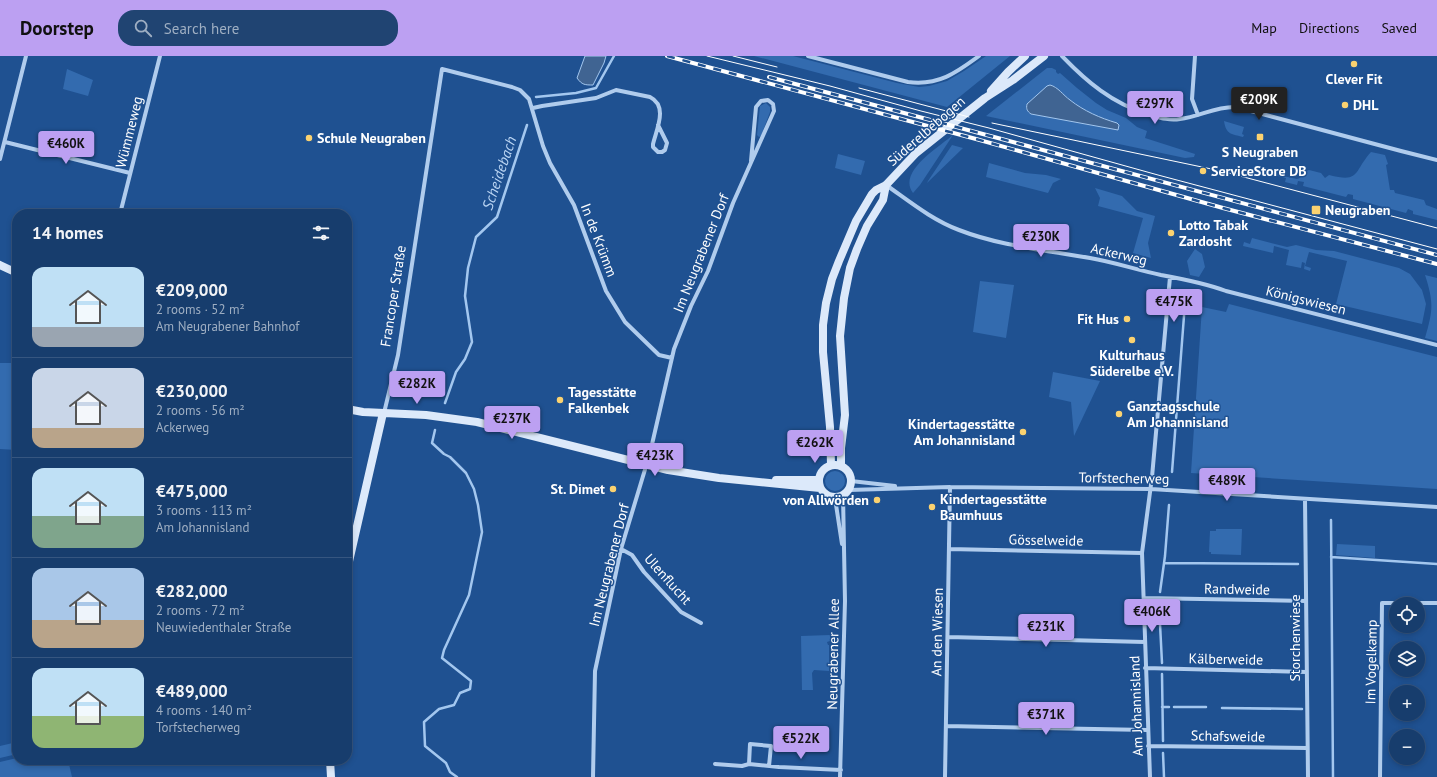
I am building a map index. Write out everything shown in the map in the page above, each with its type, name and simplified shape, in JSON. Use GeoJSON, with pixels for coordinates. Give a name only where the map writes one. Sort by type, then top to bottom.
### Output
{"type":"FeatureCollection","features":[{"type":"Feature","properties":{"kind":"main road","name":"Süderelbebogen"},"geometry":{"type":"LineString","coordinates":[[985,98],[1008,72],[1025,56]]}},
{"type":"Feature","properties":{"kind":"main road","name":"Süderelbebogen"},"geometry":{"type":"LineString","coordinates":[[831,465],[830,427],[823,352],[823,325],[826,303],[839,261],[856,221],[872,194],[876,190],[886,185],[916,153],[985,98],[1013,80],[1044,56]]}},
{"type":"Feature","properties":{"kind":"main road","name":"Süderelbebogen"},"geometry":{"type":"LineString","coordinates":[[842,466],[845,415],[840,336],[844,298],[850,268],[857,249],[867,226],[883,200],[886,185]]}},
{"type":"Feature","properties":{"kind":"main road"},"geometry":{"type":"LineString","coordinates":[[0,265],[12,271]]}},
{"type":"Feature","properties":{"kind":"main road"},"geometry":{"type":"LineString","coordinates":[[352,410],[364,412],[426,415],[477,422],[646,465],[695,474],[750,480],[819,484]]}},
{"type":"Feature","properties":{"kind":"main road","name":"Francoper Straße"},"geometry":{"type":"LineString","coordinates":[[352,548],[383,413]]}},
{"type":"Feature","properties":{"kind":"main road"},"geometry":{"type":"LineString","coordinates":[[831,465],[842,466],[849,472],[851,481],[842,494],[826,495],[819,484],[822,471],[831,465]]}},
{"type":"Feature","properties":{"kind":"main road"},"geometry":{"type":"LineString","coordinates":[[330,765],[331,777]]}},
{"type":"Feature","properties":{"kind":"street"},"geometry":{"type":"LineString","coordinates":[[0,159],[26,56]]}},
{"type":"Feature","properties":{"kind":"street","name":"Wümmeweg"},"geometry":{"type":"LineString","coordinates":[[121,209],[160,56]]}},
{"type":"Feature","properties":{"kind":"street"},"geometry":{"type":"LineString","coordinates":[[808,56],[908,82],[920,83],[933,82],[954,74],[979,56]]}},
{"type":"Feature","properties":{"kind":"street"},"geometry":{"type":"LineString","coordinates":[[1062,56],[1090,83],[1124,106],[1168,120],[1198,115],[1222,107],[1236,107],[1437,160]]}},
{"type":"Feature","properties":{"kind":"street"},"geometry":{"type":"LineString","coordinates":[[1195,56],[1192,99],[1198,115]]}},
{"type":"Feature","properties":{"kind":"street","name":"In de Krümm"},"geometry":{"type":"LineString","coordinates":[[442,69],[516,88],[527,96],[533,108],[536,126],[546,154],[574,205],[606,291],[613,304],[625,322],[660,355],[672,358]]}},
{"type":"Feature","properties":{"kind":"street","name":"Francoper Straße"},"geometry":{"type":"LineString","coordinates":[[383,413],[398,355],[442,69]]}},
{"type":"Feature","properties":{"kind":"street"},"geometry":{"type":"LineString","coordinates":[[533,108],[590,99],[612,91],[621,90],[650,97],[659,105],[660,113],[653,148],[658,152],[662,152],[665,150],[667,143],[658,125]]}},
{"type":"Feature","properties":{"kind":"street","name":"Im Neugrabener Dorf"},"geometry":{"type":"LineString","coordinates":[[593,777],[595,671],[621,549],[646,465],[672,358],[689,312],[708,271],[733,202],[774,109],[773,104],[768,100],[762,100],[756,107],[751,161]]}},
{"type":"Feature","properties":{"kind":"street"},"geometry":{"type":"LineString","coordinates":[[5,142],[130,173]]}},
{"type":"Feature","properties":{"kind":"street","name":"Ackerweg"},"geometry":{"type":"LineString","coordinates":[[886,185],[939,221],[968,234],[997,242],[1092,258],[1170,277]]}},
{"type":"Feature","properties":{"kind":"street","name":"Königswiesen"},"geometry":{"type":"LineString","coordinates":[[1170,277],[1208,285],[1437,346]]}},
{"type":"Feature","properties":{"kind":"street","name":"Am Johannisland"},"geometry":{"type":"LineString","coordinates":[[1150,777],[1147,730],[1142,553],[1151,489],[1170,277]]}},
{"type":"Feature","properties":{"kind":"street","name":"Torfstecherweg"},"geometry":{"type":"LineString","coordinates":[[851,481],[905,488]]}},
{"type":"Feature","properties":{"kind":"street","name":"Torfstecherweg"},"geometry":{"type":"LineString","coordinates":[[842,494],[870,490],[950,487],[1151,489],[1437,507]]}},
{"type":"Feature","properties":{"kind":"street","name":"An den Wiesen"},"geometry":{"type":"LineString","coordinates":[[945,777],[950,487]]}},
{"type":"Feature","properties":{"kind":"street","name":"Neugrabener Allee"},"geometry":{"type":"LineString","coordinates":[[842,494],[837,516],[844,554]]}},
{"type":"Feature","properties":{"kind":"street","name":"Neugrabener Allee"},"geometry":{"type":"LineString","coordinates":[[840,777],[845,601],[842,494]]}},
{"type":"Feature","properties":{"kind":"street","name":"Storchenwiese"},"geometry":{"type":"LineString","coordinates":[[1305,499],[1308,777]]}},
{"type":"Feature","properties":{"kind":"street","name":"Ulenflucht"},"geometry":{"type":"LineString","coordinates":[[621,549],[632,555],[644,572],[681,612],[701,623]]}},
{"type":"Feature","properties":{"kind":"street","name":"Gösselweide"},"geometry":{"type":"LineString","coordinates":[[949,549],[1142,553]]}},
{"type":"Feature","properties":{"kind":"street","name":"Randweide"},"geometry":{"type":"LineString","coordinates":[[1144,598],[1306,601]]}},
{"type":"Feature","properties":{"kind":"street","name":"Im Vogelkamp"},"geometry":{"type":"LineString","coordinates":[[1380,777],[1382,603],[1437,603]]}},
{"type":"Feature","properties":{"kind":"street"},"geometry":{"type":"LineString","coordinates":[[948,637],[1145,642]]}},
{"type":"Feature","properties":{"kind":"street","name":"Kälberweide"},"geometry":{"type":"LineString","coordinates":[[1145,668],[1306,672]]}},
{"type":"Feature","properties":{"kind":"street"},"geometry":{"type":"LineString","coordinates":[[946,726],[1147,730]]}},
{"type":"Feature","properties":{"kind":"street"},"geometry":{"type":"LineString","coordinates":[[749,764],[750,744],[771,746],[769,766]]}},
{"type":"Feature","properties":{"kind":"street","name":"Schafsweide"},"geometry":{"type":"LineString","coordinates":[[1148,746],[1307,748]]}},
{"type":"Feature","properties":{"kind":"street"},"geometry":{"type":"LineString","coordinates":[[715,764],[742,766],[749,764],[841,770]]}},
{"type":"Feature","properties":{"kind":"shaded area"},"geometry":{"type":"Polygon","coordinates":[[[585,56],[606,56],[593,85],[584,84],[577,78],[585,56]]]}},
{"type":"Feature","properties":{"kind":"shaded area"},"geometry":{"type":"Polygon","coordinates":[[[754,56],[793,56],[897,83],[919,87],[947,81],[986,56],[1010,56],[947,107],[754,56]]]}},
{"type":"Feature","properties":{"kind":"shaded area"},"geometry":{"type":"Polygon","coordinates":[[[1047,68],[1052,68],[1096,103],[1107,110],[1126,118],[1137,127],[1147,131],[1145,138],[1195,154],[1194,157],[1185,158],[986,116],[1047,68]],[[1054,86],[1047,87],[1027,104],[1026,108],[1031,114],[1118,130],[1117,123],[1099,117],[1083,109],[1054,86]]]}},
{"type":"Feature","properties":{"kind":"shaded area"},"geometry":{"type":"Polygon","coordinates":[[[67,69],[93,80],[88,96],[63,89],[67,69]]]}},
{"type":"Feature","properties":{"kind":"shaded area"},"geometry":{"type":"Polygon","coordinates":[[[1050,85],[1056,87],[1075,104],[1087,111],[1117,123],[1119,125],[1118,130],[1031,114],[1027,110],[1027,104],[1050,85]]]}},
{"type":"Feature","properties":{"kind":"shaded area"},"geometry":{"type":"Polygon","coordinates":[[[766,103],[770,107],[770,112],[761,136],[759,137],[757,135],[760,106],[766,103]]]}},
{"type":"Feature","properties":{"kind":"shaded area"},"geometry":{"type":"Polygon","coordinates":[[[1224,121],[1244,127],[1242,134],[1244,135],[1243,137],[1230,133],[1226,129],[1224,121]]]}},
{"type":"Feature","properties":{"kind":"shaded area"},"geometry":{"type":"Polygon","coordinates":[[[953,135],[920,185],[913,193],[910,185],[911,177],[915,169],[930,153],[953,135]]]}},
{"type":"Feature","properties":{"kind":"shaded area"},"geometry":{"type":"Polygon","coordinates":[[[952,145],[963,148],[927,183],[928,181],[952,145]]]}},
{"type":"Feature","properties":{"kind":"shaded area"},"geometry":{"type":"Polygon","coordinates":[[[1371,152],[1385,155],[1388,164],[1386,165],[1390,190],[1394,190],[1395,193],[1424,200],[1426,205],[1437,209],[1437,220],[1413,214],[1413,211],[1408,209],[1406,213],[1353,199],[1353,195],[1348,194],[1346,197],[1303,186],[1304,182],[1298,181],[1297,185],[1285,182],[1286,178],[1261,172],[1262,167],[1277,170],[1278,175],[1297,179],[1300,178],[1302,173],[1309,170],[1321,173],[1325,178],[1329,175],[1347,178],[1352,177],[1355,174],[1371,152]]]}},
{"type":"Feature","properties":{"kind":"shaded area"},"geometry":{"type":"Polygon","coordinates":[[[838,154],[865,161],[861,175],[835,168],[838,154]]]}},
{"type":"Feature","properties":{"kind":"shaded area"},"geometry":{"type":"Polygon","coordinates":[[[989,163],[1025,173],[1046,175],[1061,179],[1053,183],[1048,193],[986,177],[989,163]]]}},
{"type":"Feature","properties":{"kind":"shaded area"},"geometry":{"type":"Polygon","coordinates":[[[1095,188],[1122,196],[1137,211],[1155,216],[1148,243],[1151,258],[1133,253],[1143,218],[1098,206],[1100,198],[1095,188]]]}},
{"type":"Feature","properties":{"kind":"shaded area"},"geometry":{"type":"Polygon","coordinates":[[[1252,238],[1287,247],[1296,245],[1316,250],[1334,251],[1399,268],[1410,274],[1422,290],[1426,304],[1422,324],[1336,304],[1347,261],[1309,252],[1305,266],[1311,268],[1310,271],[1304,269],[1305,263],[1302,262],[1301,268],[1286,265],[1289,250],[1274,246],[1273,253],[1243,246],[1244,242],[1250,244],[1252,238]]]}},
{"type":"Feature","properties":{"kind":"shaded area"},"geometry":{"type":"Polygon","coordinates":[[[1195,249],[1202,254],[1205,267],[1199,277],[1190,275],[1187,261],[1195,249]]]}},
{"type":"Feature","properties":{"kind":"shaded area"},"geometry":{"type":"Polygon","coordinates":[[[1425,275],[1437,278],[1437,341],[1425,338],[1430,320],[1431,300],[1425,275]]]}},
{"type":"Feature","properties":{"kind":"shaded area"},"geometry":{"type":"Polygon","coordinates":[[[980,281],[1014,285],[1006,338],[973,332],[980,281]]]}},
{"type":"Feature","properties":{"kind":"shaded area"},"geometry":{"type":"Polygon","coordinates":[[[1229,304],[1437,357],[1437,489],[1191,473],[1202,307],[1226,312],[1229,304]]]}},
{"type":"Feature","properties":{"kind":"shaded area"},"geometry":{"type":"Polygon","coordinates":[[[0,363],[12,363],[12,450],[0,449],[0,363]]]}},
{"type":"Feature","properties":{"kind":"shaded area"},"geometry":{"type":"Polygon","coordinates":[[[1053,372],[1100,381],[1074,436],[1071,402],[1049,397],[1053,372]]]}},
{"type":"Feature","properties":{"kind":"shaded area"},"geometry":{"type":"Polygon","coordinates":[[[835,471],[842,474],[845,481],[842,488],[835,491],[828,488],[825,481],[828,474],[835,471]]]}},
{"type":"Feature","properties":{"kind":"shaded area"},"geometry":{"type":"Polygon","coordinates":[[[1216,529],[1242,529],[1241,555],[1211,554],[1211,552],[1209,552],[1210,531],[1216,531],[1216,529]]]}},
{"type":"Feature","properties":{"kind":"shaded area"},"geometry":{"type":"Polygon","coordinates":[[[1337,544],[1375,546],[1375,558],[1336,555],[1337,544]]]}},
{"type":"Feature","properties":{"kind":"shaded area"},"geometry":{"type":"Polygon","coordinates":[[[830,635],[830,641],[827,642],[829,645],[829,671],[814,670],[812,673],[813,690],[802,690],[801,636],[830,635]]]}},
{"type":"Feature","properties":{"kind":"shaded area"},"geometry":{"type":"Polygon","coordinates":[[[12,743],[12,755],[0,758],[0,746],[12,743]]]}},
{"type":"Feature","properties":{"kind":"shaded area"},"geometry":{"type":"Polygon","coordinates":[[[12,759],[12,765],[69,765],[72,777],[0,777],[0,762],[12,759]]]}},
{"type":"Feature","properties":{"kind":"waterway","name":"Scheidebach"},"geometry":{"type":"LineString","coordinates":[[536,97],[576,93],[596,88],[614,56]]}},
{"type":"Feature","properties":{"kind":"waterway","name":"Scheidebach"},"geometry":{"type":"LineString","coordinates":[[445,403],[456,372],[465,359],[472,342],[465,296],[468,268],[476,237],[497,217],[527,125]]}},
{"type":"Feature","properties":{"kind":"waterway"},"geometry":{"type":"LineString","coordinates":[[1172,472],[1185,303]]}},
{"type":"Feature","properties":{"kind":"waterway","name":"Scheidebach"},"geometry":{"type":"LineString","coordinates":[[435,430],[432,443],[444,454],[450,457],[466,473],[474,489],[482,532],[469,595],[444,650],[442,658],[471,681],[470,689],[460,693],[454,705],[439,709],[424,722],[425,746],[446,763],[450,772],[457,777]]}},
{"type":"Feature","properties":{"kind":"waterway"},"geometry":{"type":"LineString","coordinates":[[1160,592],[1165,556],[1169,505]]}},
{"type":"Feature","properties":{"kind":"waterway"},"geometry":{"type":"LineString","coordinates":[[1331,520],[1333,777]]}},
{"type":"Feature","properties":{"kind":"waterway"},"geometry":{"type":"LineString","coordinates":[[1331,557],[1437,564]]}},
{"type":"Feature","properties":{"kind":"waterway"},"geometry":{"type":"LineString","coordinates":[[1164,563],[1298,564]]}},
{"type":"Feature","properties":{"kind":"waterway"},"geometry":{"type":"LineString","coordinates":[[1159,604],[1162,663]]}},
{"type":"Feature","properties":{"kind":"waterway"},"geometry":{"type":"LineString","coordinates":[[1162,674],[1163,741]]}},
{"type":"Feature","properties":{"kind":"waterway"},"geometry":{"type":"LineString","coordinates":[[1162,707],[1169,707]]}},
{"type":"Feature","properties":{"kind":"waterway"},"geometry":{"type":"LineString","coordinates":[[1174,707],[1206,707]]}},
{"type":"Feature","properties":{"kind":"waterway"},"geometry":{"type":"LineString","coordinates":[[1222,708],[1302,709]]}},
{"type":"Feature","properties":{"kind":"waterway"},"geometry":{"type":"LineString","coordinates":[[1163,753],[1164,777]]}},
{"type":"Feature","properties":{"kind":"tram line"},"geometry":{"type":"LineString","coordinates":[[707,56],[830,86],[989,128],[1158,175],[1437,249]]}},
{"type":"Feature","properties":{"kind":"tram line"},"geometry":{"type":"LineString","coordinates":[[733,56],[777,67]]}},
{"type":"Feature","properties":{"kind":"tram line"},"geometry":{"type":"LineString","coordinates":[[859,88],[969,117]]}},
{"type":"Feature","properties":{"kind":"tram line"},"geometry":{"type":"LineString","coordinates":[[992,123],[1221,171],[1437,228]]}},
{"type":"Feature","properties":{"kind":"railway"},"geometry":{"type":"LineString","coordinates":[[667,56],[976,139],[1223,208],[1437,264]]}},
{"type":"Feature","properties":{"kind":"railway"},"geometry":{"type":"LineString","coordinates":[[769,77],[1437,255]]}},
{"type":"Feature","properties":{"kind":"place","name":"Clever Fit"},"geometry":{"type":"Point","coordinates":[1354,64]}},
{"type":"Feature","properties":{"kind":"place","name":"DHL"},"geometry":{"type":"Point","coordinates":[1345,105]}},
{"type":"Feature","properties":{"kind":"place","name":"S Neugraben"},"geometry":{"type":"Point","coordinates":[1260,137]}},
{"type":"Feature","properties":{"kind":"place","name":"Schule Neugraben"},"geometry":{"type":"Point","coordinates":[309,138]}},
{"type":"Feature","properties":{"kind":"place","name":"ServiceStore DB"},"geometry":{"type":"Point","coordinates":[1203,171]}},
{"type":"Feature","properties":{"kind":"place","name":"Neugraben"},"geometry":{"type":"Point","coordinates":[1316,210]}},
{"type":"Feature","properties":{"kind":"place","name":"Lotto Tabak Zardosht"},"geometry":{"type":"Point","coordinates":[1171,233]}},
{"type":"Feature","properties":{"kind":"place","name":"Fit Hus"},"geometry":{"type":"Point","coordinates":[1127,319]}},
{"type":"Feature","properties":{"kind":"place","name":"Kulturhaus Süderelbe e.V."},"geometry":{"type":"Point","coordinates":[1132,340]}},
{"type":"Feature","properties":{"kind":"place","name":"Tagesstätte Falkenbek"},"geometry":{"type":"Point","coordinates":[560,400]}},
{"type":"Feature","properties":{"kind":"place","name":"Ganztagsschule Am Johannisland"},"geometry":{"type":"Point","coordinates":[1119,414]}},
{"type":"Feature","properties":{"kind":"place","name":"Kindertagesstätte Am Johannisland"},"geometry":{"type":"Point","coordinates":[1023,432]}},
{"type":"Feature","properties":{"kind":"place","name":"St. Dimet"},"geometry":{"type":"Point","coordinates":[613,489]}},
{"type":"Feature","properties":{"kind":"place","name":"von Allwörden"},"geometry":{"type":"Point","coordinates":[877,500]}},
{"type":"Feature","properties":{"kind":"place","name":"Kindertagesstätte Baumhuus"},"geometry":{"type":"Point","coordinates":[932,507]}}]}
